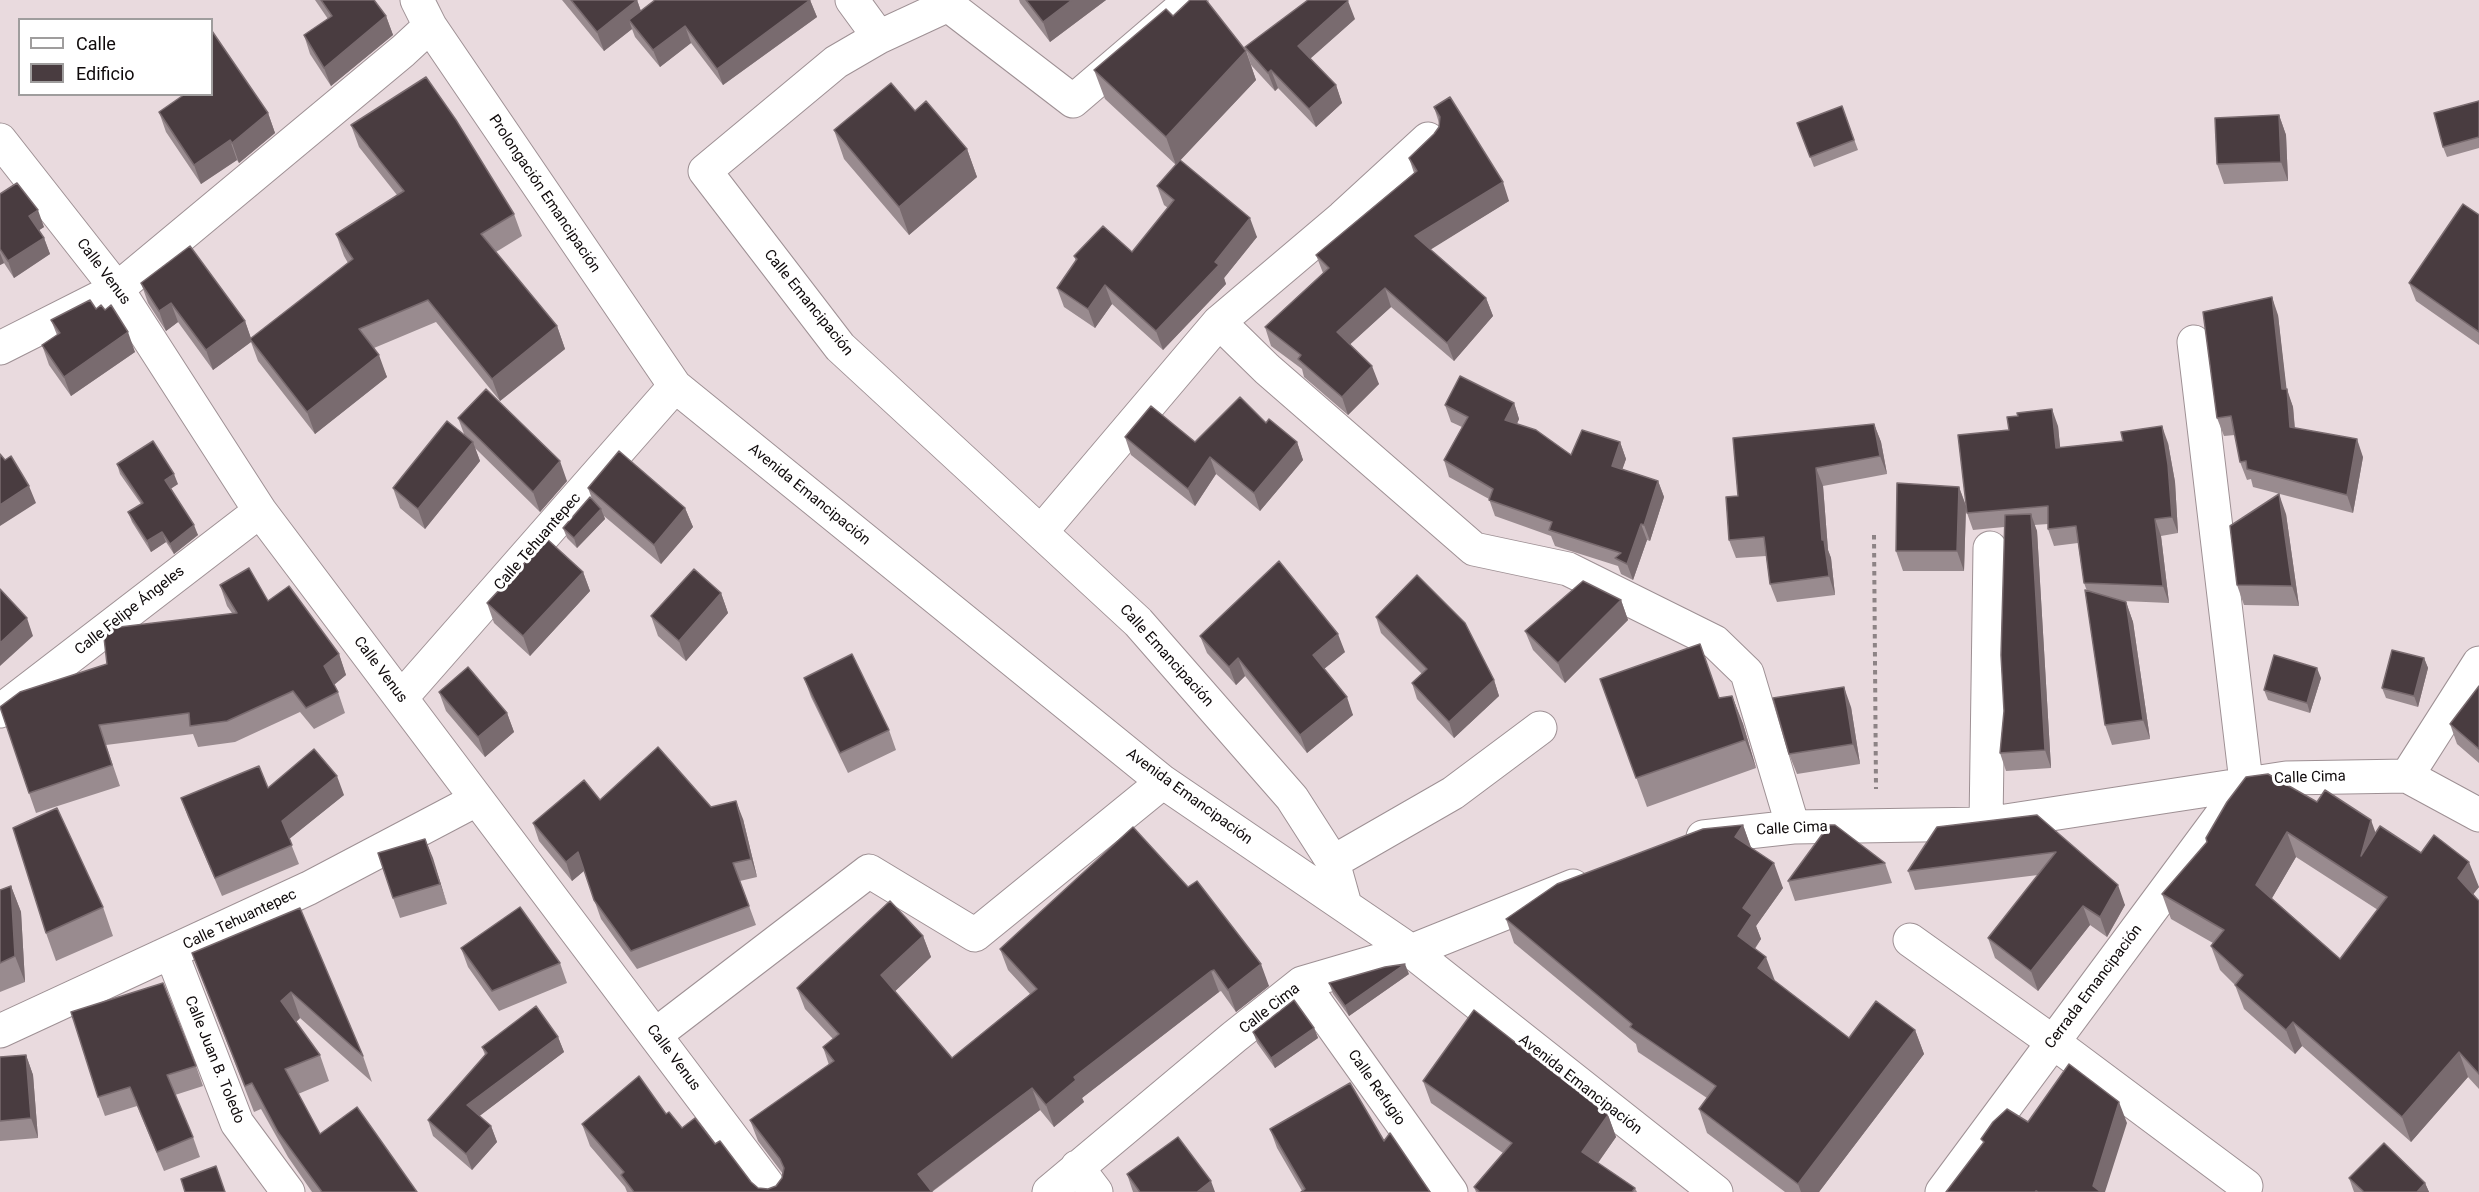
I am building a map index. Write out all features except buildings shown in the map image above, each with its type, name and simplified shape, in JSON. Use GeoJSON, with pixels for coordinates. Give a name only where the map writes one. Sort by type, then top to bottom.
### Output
{"type":"FeatureCollection","features":[{"type":"Feature","properties":{"kind":"street"},"geometry":{"type":"LineString","coordinates":[[852,0],[879,37]]}},
{"type":"Feature","properties":{"kind":"street","name":"Calle Emancipación"},"geometry":{"type":"LineString","coordinates":[[1191,0],[1073,101],[947,3],[879,37],[836,62],[705,171],[840,347],[1138,622],[1292,798],[1332,862],[1345,905]]}},
{"type":"Feature","properties":{"kind":"street"},"geometry":{"type":"LineString","coordinates":[[0,348],[117,289],[403,51],[423,13]]}},
{"type":"Feature","properties":{"kind":"street","name":"Prolongación Emancipación"},"geometry":{"type":"LineString","coordinates":[[423,13],[675,386]]}},
{"type":"Feature","properties":{"kind":"street"},"geometry":{"type":"LineString","coordinates":[[1041,532],[1219,322],[1343,217],[1428,139]]}},
{"type":"Feature","properties":{"kind":"street","name":"Calle Venus"},"geometry":{"type":"LineString","coordinates":[[0,140],[117,289],[260,511],[773,1192]]}},
{"type":"Feature","properties":{"kind":"street"},"geometry":{"type":"LineString","coordinates":[[1219,322],[1267,369],[1474,549],[1568,569],[1715,642],[1747,673],[1793,827]]}},
{"type":"Feature","properties":{"kind":"street"},"geometry":{"type":"LineString","coordinates":[[2193,342],[2246,782]]}},
{"type":"Feature","properties":{"kind":"street","name":"Calle Tehuantepec"},"geometry":{"type":"LineString","coordinates":[[401,698],[675,386]]}},
{"type":"Feature","properties":{"kind":"street","name":"Avenida Emancipación"},"geometry":{"type":"LineString","coordinates":[[675,386],[1163,782],[1411,951],[1716,1192]]}},
{"type":"Feature","properties":{"kind":"street","name":"Calle Felipe Ángeles"},"geometry":{"type":"LineString","coordinates":[[0,711],[260,511]]}},
{"type":"Feature","properties":{"kind":"street"},"geometry":{"type":"LineString","coordinates":[[1986,824],[1990,548]]}},
{"type":"Feature","properties":{"kind":"street"},"geometry":{"type":"LineString","coordinates":[[2407,776],[2479,663]]}},
{"type":"Feature","properties":{"kind":"street"},"geometry":{"type":"LineString","coordinates":[[1332,862],[1453,793],[1540,728]]}},
{"type":"Feature","properties":{"kind":"street","name":"Calle Cima"},"geometry":{"type":"LineString","coordinates":[[1675,848],[1708,835],[1793,827],[1986,824],[2246,782],[2286,778],[2407,776],[2479,815]]}},
{"type":"Feature","properties":{"kind":"street"},"geometry":{"type":"LineString","coordinates":[[655,1035],[869,871],[975,935],[1163,782]]}},
{"type":"Feature","properties":{"kind":"street","name":"Cerrada Emancipación"},"geometry":{"type":"LineString","coordinates":[[1942,1192],[2246,782]]}},
{"type":"Feature","properties":{"kind":"street","name":"Calle Tehuantepec"},"geometry":{"type":"LineString","coordinates":[[0,1031],[309,888],[476,800]]}},
{"type":"Feature","properties":{"kind":"street","name":"Calle Cima"},"geometry":{"type":"LineString","coordinates":[[1049,1192],[1087,1179],[1302,983],[1411,951],[1598,876]]}},
{"type":"Feature","properties":{"kind":"street"},"geometry":{"type":"LineString","coordinates":[[1910,940],[2054,1042],[2246,1186]]}},
{"type":"Feature","properties":{"kind":"street","name":"Calle Juan B. Toledo"},"geometry":{"type":"LineString","coordinates":[[171,952],[237,1123],[288,1192]]}},
{"type":"Feature","properties":{"kind":"street","name":"Calle Refugio"},"geometry":{"type":"LineString","coordinates":[[1302,983],[1451,1192]]}},
{"type":"Feature","properties":{"kind":"path"},"geometry":{"type":"LineString","coordinates":[[1874,535],[1876,825]]}}]}
